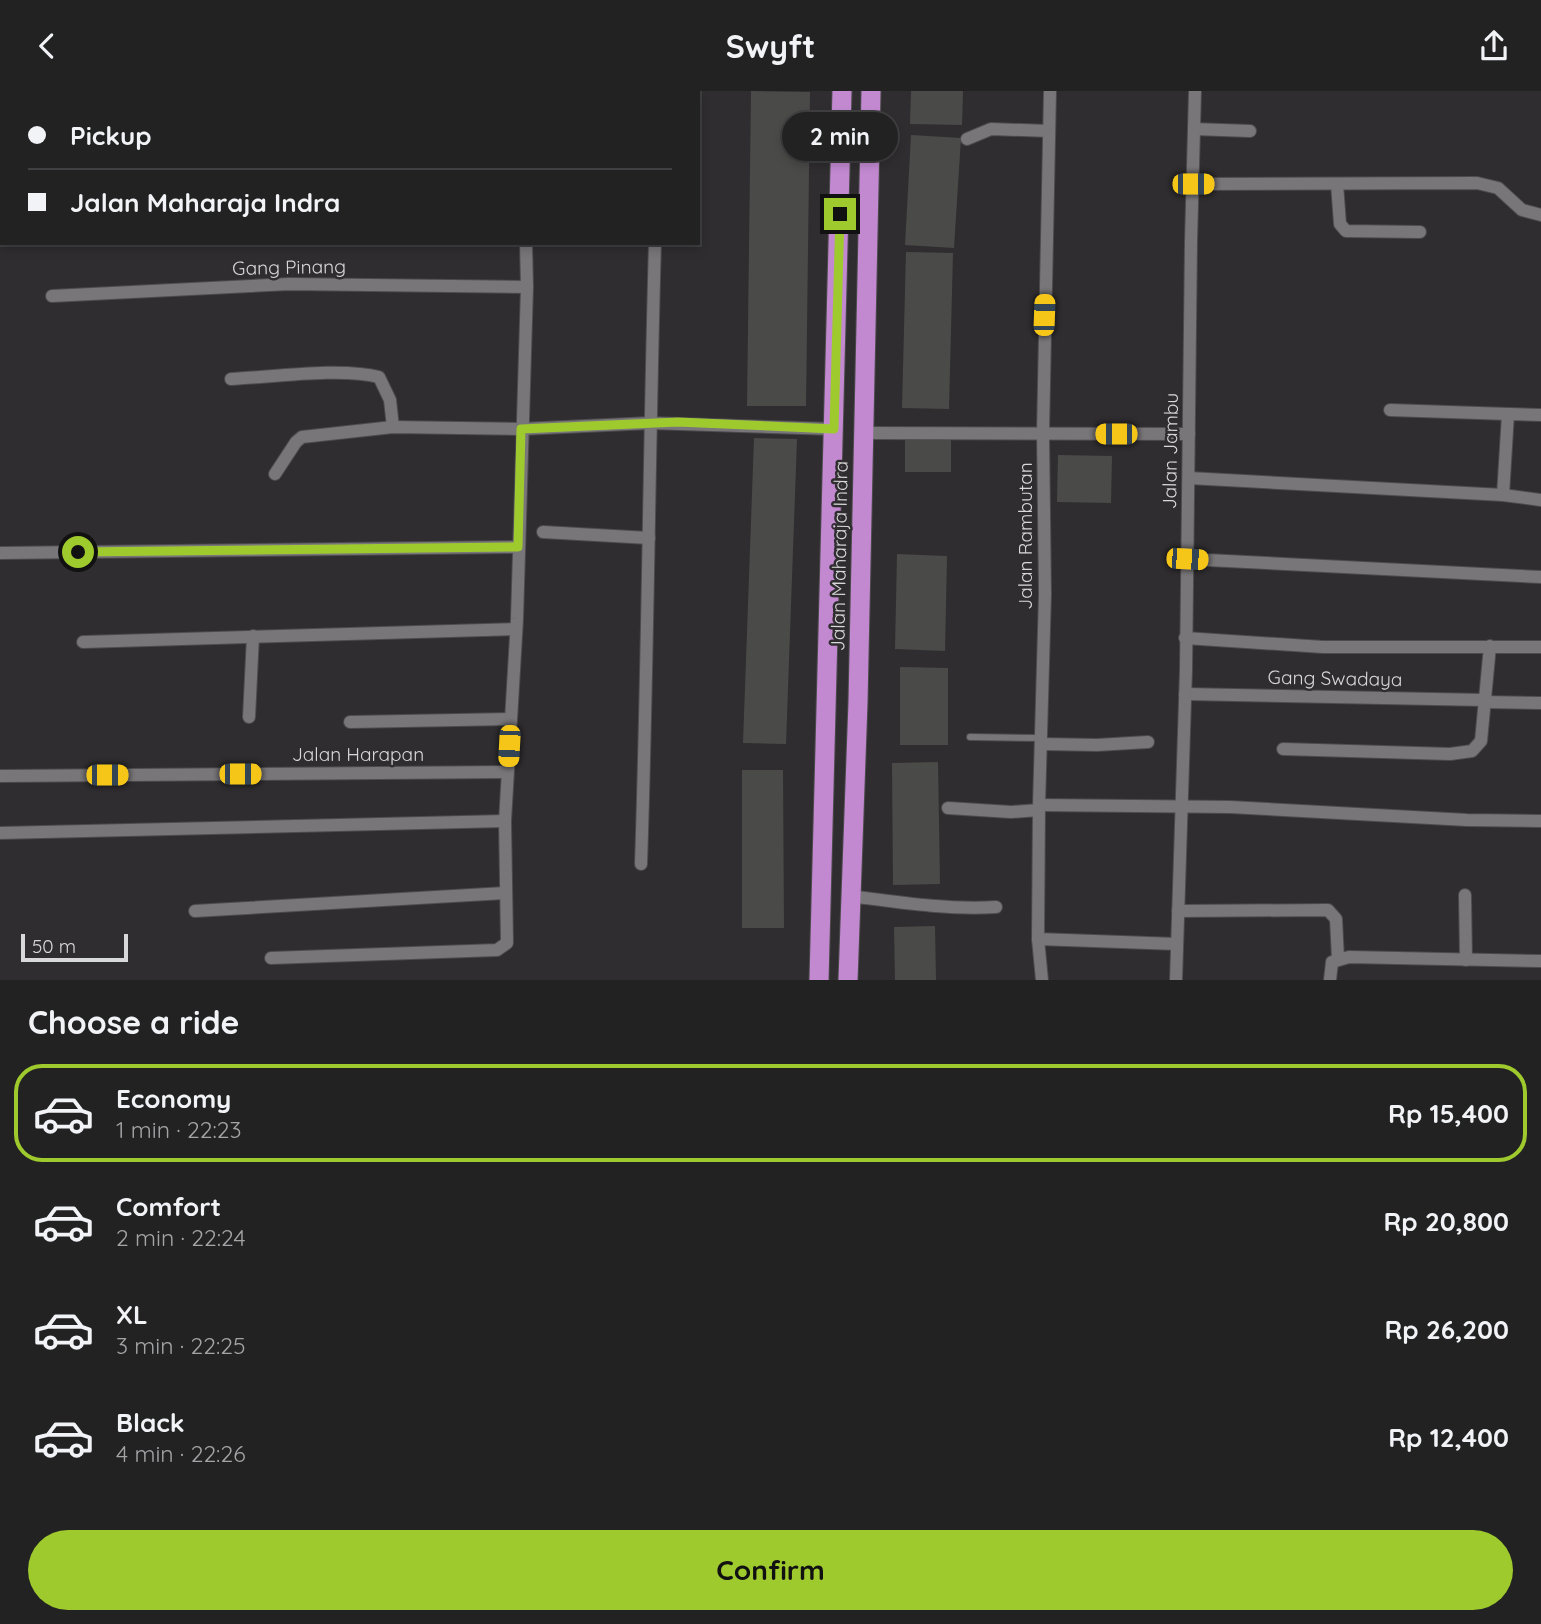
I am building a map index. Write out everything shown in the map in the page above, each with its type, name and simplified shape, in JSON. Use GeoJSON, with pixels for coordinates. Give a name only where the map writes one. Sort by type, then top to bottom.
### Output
{"type":"FeatureCollection","features":[{"type":"Feature","properties":{"kind":"highway","name":"Jalan Maharaja Indra"},"geometry":{"type":"LineString","coordinates":[[819,980],[842,91]]}},
{"type":"Feature","properties":{"kind":"highway","name":"Jalan Maharaja Indra"},"geometry":{"type":"LineString","coordinates":[[848,980],[865,433],[871,91]]}},
{"type":"Feature","properties":{"kind":"highway"},"geometry":{"type":"LineString","coordinates":[[823,837],[854,839]]}},
{"type":"Feature","properties":{"kind":"street","name":"Jalan Rambutan"},"geometry":{"type":"LineString","coordinates":[[1042,980],[1038,939],[1039,807],[1045,594],[1043,433],[1050,91]]}},
{"type":"Feature","properties":{"kind":"street","name":"Jalan Jambu"},"geometry":{"type":"LineString","coordinates":[[1176,980],[1185,694],[1195,91]]}},
{"type":"Feature","properties":{"kind":"street"},"geometry":{"type":"LineString","coordinates":[[967,139],[991,129],[1049,131]]}},
{"type":"Feature","properties":{"kind":"street"},"geometry":{"type":"LineString","coordinates":[[1194,129],[1250,131]]}},
{"type":"Feature","properties":{"kind":"street"},"geometry":{"type":"LineString","coordinates":[[1193,184],[1477,183],[1498,188],[1522,210],[1541,215]]}},
{"type":"Feature","properties":{"kind":"street"},"geometry":{"type":"LineString","coordinates":[[1337,184],[1340,224],[1346,231],[1420,232]]}},
{"type":"Feature","properties":{"kind":"street"},"geometry":{"type":"LineString","coordinates":[[271,958],[497,950],[507,943],[505,821],[516,629],[526,245]]}},
{"type":"Feature","properties":{"kind":"street"},"geometry":{"type":"LineString","coordinates":[[641,864],[655,245]]}},
{"type":"Feature","properties":{"kind":"street","name":"Gang Pinang"},"geometry":{"type":"LineString","coordinates":[[52,296],[289,284],[527,287]]}},
{"type":"Feature","properties":{"kind":"street"},"geometry":{"type":"LineString","coordinates":[[231,379],[365,373],[379,377],[390,400],[393,427]]}},
{"type":"Feature","properties":{"kind":"street"},"geometry":{"type":"LineString","coordinates":[[1390,409],[1541,415]]}},
{"type":"Feature","properties":{"kind":"street"},"geometry":{"type":"LineString","coordinates":[[1503,495],[1508,414]]}},
{"type":"Feature","properties":{"kind":"street"},"geometry":{"type":"LineString","coordinates":[[275,474],[302,437],[393,427],[521,429],[650,423],[834,429]]}},
{"type":"Feature","properties":{"kind":"street"},"geometry":{"type":"LineString","coordinates":[[865,433],[1189,434]]}},
{"type":"Feature","properties":{"kind":"street"},"geometry":{"type":"LineString","coordinates":[[1189,478],[1541,499]]}},
{"type":"Feature","properties":{"kind":"street"},"geometry":{"type":"LineString","coordinates":[[543,532],[649,538]]}},
{"type":"Feature","properties":{"kind":"street"},"geometry":{"type":"LineString","coordinates":[[0,553],[518,547]]}},
{"type":"Feature","properties":{"kind":"street"},"geometry":{"type":"LineString","coordinates":[[1187,559],[1541,577]]}},
{"type":"Feature","properties":{"kind":"street"},"geometry":{"type":"LineString","coordinates":[[83,642],[516,629]]}},
{"type":"Feature","properties":{"kind":"street"},"geometry":{"type":"LineString","coordinates":[[249,717],[253,636]]}},
{"type":"Feature","properties":{"kind":"street"},"geometry":{"type":"LineString","coordinates":[[1185,638],[1323,647],[1541,647]]}},
{"type":"Feature","properties":{"kind":"street"},"geometry":{"type":"LineString","coordinates":[[1283,749],[1450,754],[1472,751],[1482,741],[1490,646]]}},
{"type":"Feature","properties":{"kind":"street","name":"Gang Swadaya"},"geometry":{"type":"LineString","coordinates":[[1185,694],[1541,703]]}},
{"type":"Feature","properties":{"kind":"street"},"geometry":{"type":"LineString","coordinates":[[350,722],[510,719]]}},
{"type":"Feature","properties":{"kind":"street"},"geometry":{"type":"LineString","coordinates":[[1041,741],[1097,745],[1148,742]]}},
{"type":"Feature","properties":{"kind":"street","name":"Jalan Harapan"},"geometry":{"type":"LineString","coordinates":[[0,776],[507,772]]}},
{"type":"Feature","properties":{"kind":"street"},"geometry":{"type":"LineString","coordinates":[[948,808],[1011,813],[1039,807],[1230,807],[1467,820],[1541,821]]}},
{"type":"Feature","properties":{"kind":"street"},"geometry":{"type":"LineString","coordinates":[[0,833],[505,821]]}},
{"type":"Feature","properties":{"kind":"street"},"geometry":{"type":"LineString","coordinates":[[195,911],[505,893]]}},
{"type":"Feature","properties":{"kind":"street"},"geometry":{"type":"LineString","coordinates":[[1465,895],[1466,960]]}},
{"type":"Feature","properties":{"kind":"street"},"geometry":{"type":"LineString","coordinates":[[850,896],[977,908],[996,907]]}},
{"type":"Feature","properties":{"kind":"street"},"geometry":{"type":"LineString","coordinates":[[1178,911],[1328,911],[1336,919],[1338,959]]}},
{"type":"Feature","properties":{"kind":"street"},"geometry":{"type":"LineString","coordinates":[[1038,939],[1177,944]]}},
{"type":"Feature","properties":{"kind":"street"},"geometry":{"type":"LineString","coordinates":[[1330,980],[1332,962],[1349,957],[1541,961]]}},
{"type":"Feature","properties":{"kind":"lane"},"geometry":{"type":"LineString","coordinates":[[970,737],[1041,741]]}},
{"type":"Feature","properties":{"kind":"building"},"geometry":{"type":"Polygon","coordinates":[[[751,91],[810,92],[806,406],[747,406],[751,91]]]}},
{"type":"Feature","properties":{"kind":"building"},"geometry":{"type":"Polygon","coordinates":[[[911,91],[963,91],[962,125],[910,124],[911,91]]]}},
{"type":"Feature","properties":{"kind":"building"},"geometry":{"type":"Polygon","coordinates":[[[911,135],[961,138],[954,248],[905,245],[911,135]]]}},
{"type":"Feature","properties":{"kind":"building"},"geometry":{"type":"Polygon","coordinates":[[[906,252],[953,253],[949,409],[902,408],[906,252]]]}},
{"type":"Feature","properties":{"kind":"building"},"geometry":{"type":"Polygon","coordinates":[[[754,438],[797,439],[786,744],[743,743],[754,438]]]}},
{"type":"Feature","properties":{"kind":"building"},"geometry":{"type":"Polygon","coordinates":[[[905,439],[951,439],[951,472],[905,472],[905,439]]]}},
{"type":"Feature","properties":{"kind":"building"},"geometry":{"type":"Polygon","coordinates":[[[1058,455],[1112,456],[1111,503],[1057,502],[1058,455]]]}},
{"type":"Feature","properties":{"kind":"building"},"geometry":{"type":"Polygon","coordinates":[[[897,554],[947,556],[945,651],[895,649],[897,554]]]}},
{"type":"Feature","properties":{"kind":"building"},"geometry":{"type":"Polygon","coordinates":[[[900,667],[948,668],[948,745],[900,745],[900,667]]]}},
{"type":"Feature","properties":{"kind":"building"},"geometry":{"type":"Polygon","coordinates":[[[938,762],[940,884],[893,885],[892,763],[938,762]]]}},
{"type":"Feature","properties":{"kind":"building"},"geometry":{"type":"Polygon","coordinates":[[[742,770],[783,770],[784,928],[742,928],[742,770]]]}},
{"type":"Feature","properties":{"kind":"building"},"geometry":{"type":"Polygon","coordinates":[[[935,926],[936,980],[895,980],[894,927],[935,926]]]}},
{"type":"Feature","properties":{"kind":"route"},"geometry":{"type":"LineString","coordinates":[[78,552],[518,547],[521,429],[678,422],[834,429],[840,214]]}}]}
